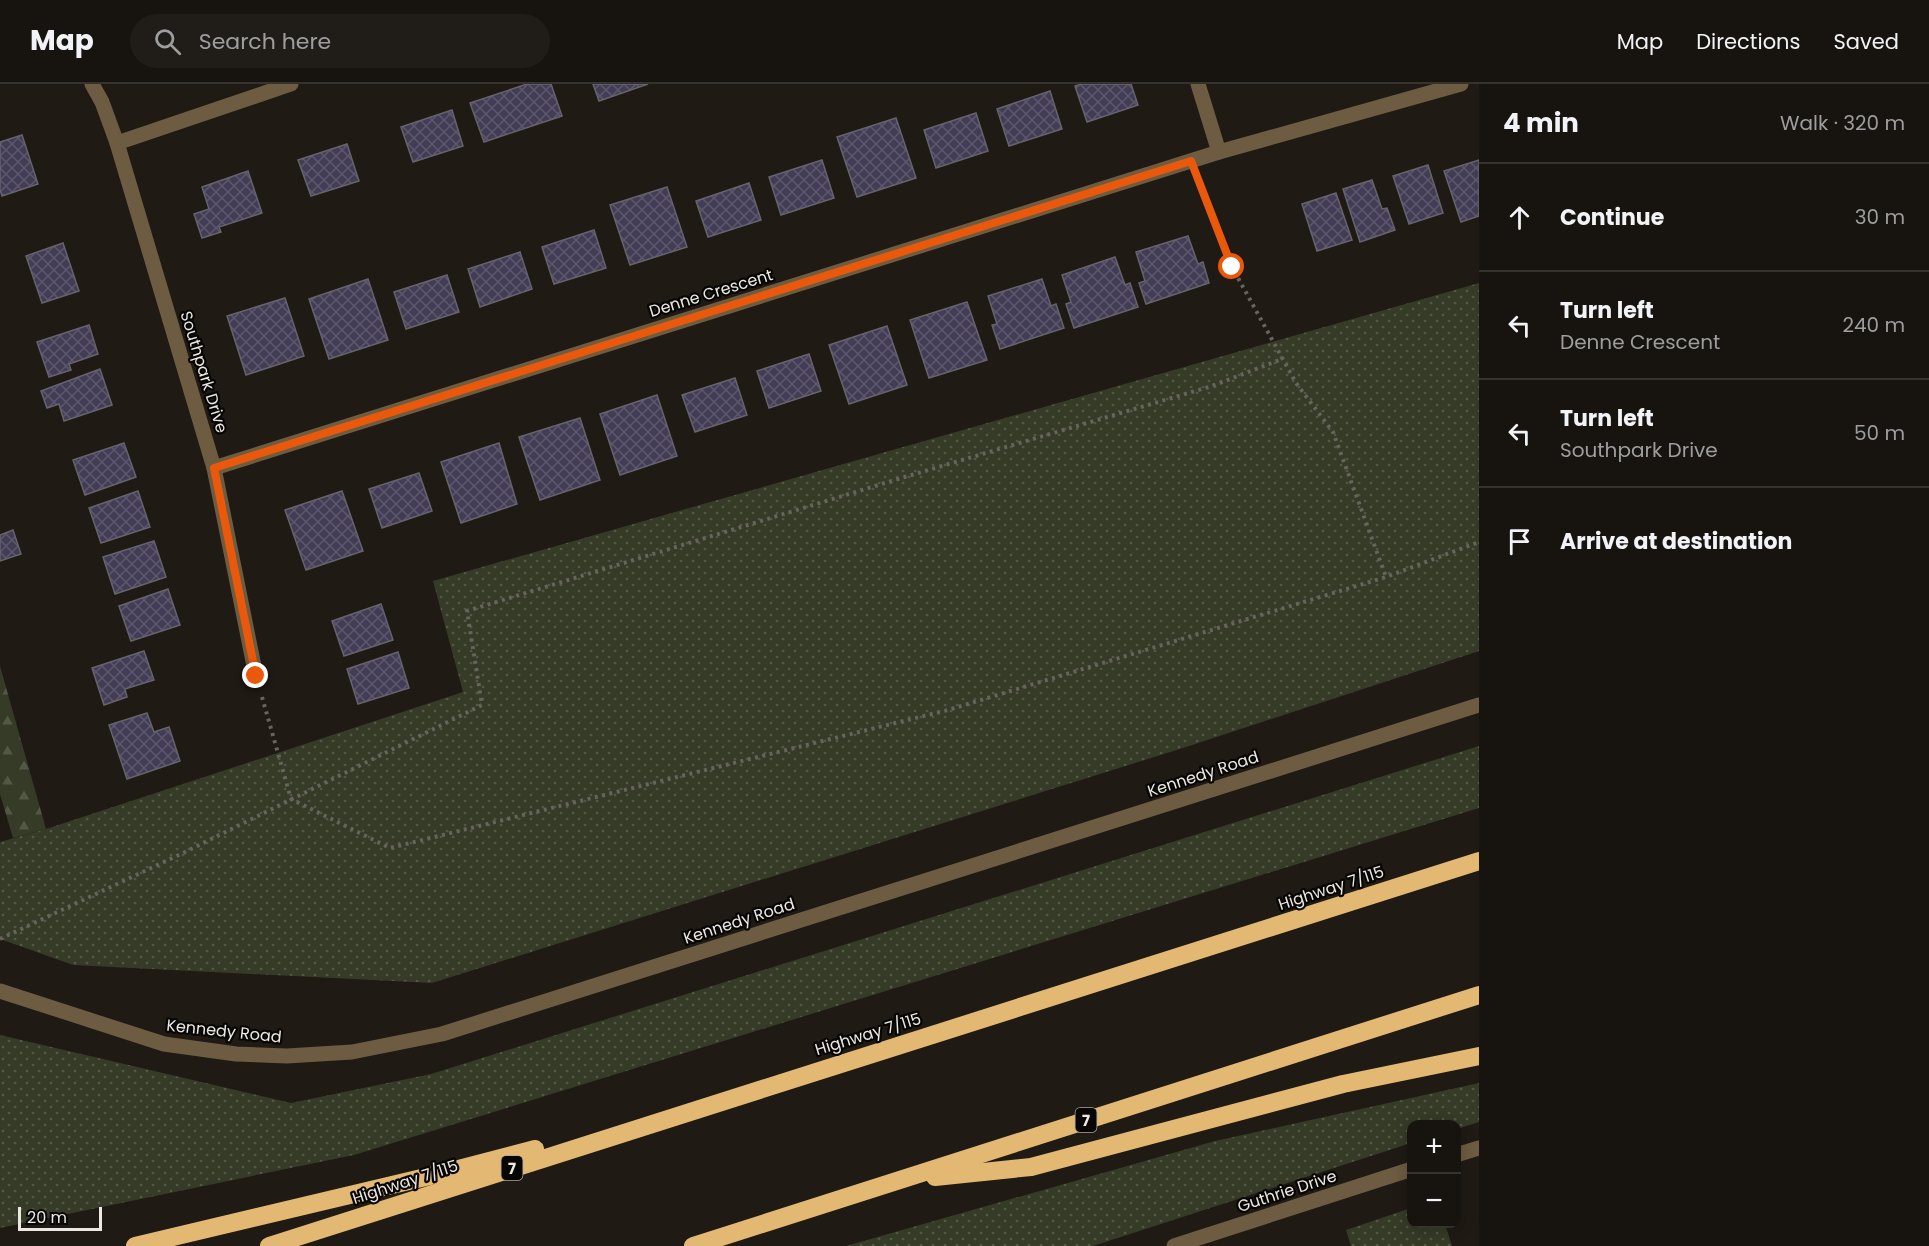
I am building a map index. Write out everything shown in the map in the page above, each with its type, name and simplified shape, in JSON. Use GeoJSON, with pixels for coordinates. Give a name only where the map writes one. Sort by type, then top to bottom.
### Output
{"type":"FeatureCollection","features":[{"type":"Feature","properties":{"kind":"highway","name":"Highway 7/115"},"geometry":{"type":"LineString","coordinates":[[270,1246],[1479,861]]}},
{"type":"Feature","properties":{"kind":"highway","name":"7"},"geometry":{"type":"LineString","coordinates":[[693,1246],[1479,995]]}},
{"type":"Feature","properties":{"kind":"highway"},"geometry":{"type":"LineString","coordinates":[[897,1180],[1031,1167],[1343,1084],[1479,1056]]}},
{"type":"Feature","properties":{"kind":"highway"},"geometry":{"type":"LineString","coordinates":[[135,1246],[451,1171],[755,1090]]}},
{"type":"Feature","properties":{"kind":"street","name":"Southpark Drive"},"geometry":{"type":"LineString","coordinates":[[92,84],[102,102],[117,143],[214,468],[256,676]]}},
{"type":"Feature","properties":{"kind":"street"},"geometry":{"type":"LineString","coordinates":[[117,143],[291,84]]}},
{"type":"Feature","properties":{"kind":"street"},"geometry":{"type":"LineString","coordinates":[[1198,84],[1219,152]]}},
{"type":"Feature","properties":{"kind":"street","name":"Denne Crescent"},"geometry":{"type":"LineString","coordinates":[[214,468],[1219,152],[1461,84]]}},
{"type":"Feature","properties":{"kind":"street","name":"Kennedy Road"},"geometry":{"type":"LineString","coordinates":[[0,991],[164,1044],[236,1054],[287,1056],[352,1052],[442,1034],[1479,705]]}},
{"type":"Feature","properties":{"kind":"street"},"geometry":{"type":"LineString","coordinates":[[1461,1153],[1479,1148]]}},
{"type":"Feature","properties":{"kind":"street","name":"Guthrie Drive"},"geometry":{"type":"LineString","coordinates":[[1174,1246],[1407,1172]]}},
{"type":"Feature","properties":{"kind":"path"},"geometry":{"type":"LineString","coordinates":[[1191,161],[1232,267],[1296,383],[1333,432],[1386,577]]}},
{"type":"Feature","properties":{"kind":"path"},"geometry":{"type":"LineString","coordinates":[[0,939],[183,853],[482,705],[467,611],[1212,386],[1282,359]]}},
{"type":"Feature","properties":{"kind":"path"},"geometry":{"type":"LineString","coordinates":[[256,676],[291,799],[390,848],[948,710],[1386,577],[1479,542]]}},
{"type":"Feature","properties":{"kind":"green space"},"geometry":{"type":"Polygon","coordinates":[[[1479,283],[1479,651],[1183,748],[432,983],[73,965],[0,939],[0,842],[46,829],[463,692],[433,581],[1479,283]]]}},
{"type":"Feature","properties":{"kind":"green space"},"geometry":{"type":"Polygon","coordinates":[[[0,666],[46,829],[13,838],[0,794],[0,666]]]}},
{"type":"Feature","properties":{"kind":"green space"},"geometry":{"type":"Polygon","coordinates":[[[1479,746],[1479,808],[354,1155],[0,1228],[0,1035],[291,1103],[431,1074],[1479,746]]]}},
{"type":"Feature","properties":{"kind":"green space"},"geometry":{"type":"Polygon","coordinates":[[[1479,1083],[1479,1122],[1461,1128],[1461,1120],[1407,1120],[1407,1144],[1093,1246],[846,1246],[1215,1141],[1479,1083]]]}},
{"type":"Feature","properties":{"kind":"green space"},"geometry":{"type":"Polygon","coordinates":[[[1407,1209],[1407,1228],[1446,1228],[1452,1246],[1351,1246],[1346,1230],[1407,1209]]]}},
{"type":"Feature","properties":{"kind":"building"},"geometry":{"type":"Polygon","coordinates":[[[527,84],[551,84],[562,116],[484,142],[470,103],[527,84]]]}},
{"type":"Feature","properties":{"kind":"building"},"geometry":{"type":"Polygon","coordinates":[[[593,84],[648,84],[599,101],[593,84]]]}},
{"type":"Feature","properties":{"kind":"building"},"geometry":{"type":"Polygon","coordinates":[[[1131,84],[1138,105],[1087,122],[1075,86],[1131,84]]]}},
{"type":"Feature","properties":{"kind":"building"},"geometry":{"type":"Polygon","coordinates":[[[1050,91],[1062,129],[1009,146],[997,109],[1050,91]]]}},
{"type":"Feature","properties":{"kind":"building"},"geometry":{"type":"Polygon","coordinates":[[[452,110],[463,146],[413,162],[401,127],[452,110]]]}},
{"type":"Feature","properties":{"kind":"building"},"geometry":{"type":"Polygon","coordinates":[[[976,113],[988,151],[936,168],[924,130],[976,113]]]}},
{"type":"Feature","properties":{"kind":"building"},"geometry":{"type":"Polygon","coordinates":[[[896,118],[916,178],[857,197],[837,137],[896,118]]]}},
{"type":"Feature","properties":{"kind":"building"},"geometry":{"type":"Polygon","coordinates":[[[22,135],[38,184],[2,196],[0,142],[22,135]]]}},
{"type":"Feature","properties":{"kind":"building"},"geometry":{"type":"Polygon","coordinates":[[[347,144],[359,181],[311,196],[298,160],[347,144]]]}},
{"type":"Feature","properties":{"kind":"building"},"geometry":{"type":"Polygon","coordinates":[[[822,160],[834,198],[781,215],[769,177],[822,160]]]}},
{"type":"Feature","properties":{"kind":"building"},"geometry":{"type":"Polygon","coordinates":[[[1479,160],[1479,216],[1461,222],[1444,171],[1479,160]]]}},
{"type":"Feature","properties":{"kind":"building"},"geometry":{"type":"Polygon","coordinates":[[[1428,165],[1443,213],[1409,224],[1393,176],[1428,165]]]}},
{"type":"Feature","properties":{"kind":"building"},"geometry":{"type":"Polygon","coordinates":[[[248,171],[262,213],[219,227],[221,232],[202,238],[194,214],[209,209],[202,187],[248,171]]]}},
{"type":"Feature","properties":{"kind":"building"},"geometry":{"type":"Polygon","coordinates":[[[1372,180],[1382,209],[1387,208],[1395,230],[1360,242],[1343,189],[1372,180]]]}},
{"type":"Feature","properties":{"kind":"building"},"geometry":{"type":"Polygon","coordinates":[[[749,183],[761,220],[708,237],[696,201],[749,183]]]}},
{"type":"Feature","properties":{"kind":"building"},"geometry":{"type":"Polygon","coordinates":[[[667,187],[687,247],[630,265],[610,205],[667,187]]]}},
{"type":"Feature","properties":{"kind":"building"},"geometry":{"type":"Polygon","coordinates":[[[1336,193],[1352,240],[1317,251],[1302,204],[1336,193]]]}},
{"type":"Feature","properties":{"kind":"building"},"geometry":{"type":"Polygon","coordinates":[[[594,230],[606,268],[554,284],[542,247],[594,230]]]}},
{"type":"Feature","properties":{"kind":"building"},"geometry":{"type":"Polygon","coordinates":[[[1188,236],[1198,264],[1203,262],[1209,283],[1146,304],[1139,283],[1145,281],[1136,252],[1188,236]]]}},
{"type":"Feature","properties":{"kind":"building"},"geometry":{"type":"Polygon","coordinates":[[[63,243],[79,291],[42,303],[26,256],[63,243]]]}},
{"type":"Feature","properties":{"kind":"building"},"geometry":{"type":"Polygon","coordinates":[[[520,252],[532,289],[480,307],[468,269],[520,252]]]}},
{"type":"Feature","properties":{"kind":"building"},"geometry":{"type":"Polygon","coordinates":[[[1115,257],[1125,285],[1130,283],[1138,307],[1074,328],[1066,304],[1071,302],[1062,275],[1115,257]]]}},
{"type":"Feature","properties":{"kind":"building"},"geometry":{"type":"Polygon","coordinates":[[[447,275],[459,312],[406,329],[394,292],[447,275]]]}},
{"type":"Feature","properties":{"kind":"building"},"geometry":{"type":"Polygon","coordinates":[[[368,279],[388,340],[329,359],[309,299],[368,279]]]}},
{"type":"Feature","properties":{"kind":"building"},"geometry":{"type":"Polygon","coordinates":[[[1042,279],[1051,306],[1056,304],[1064,328],[1000,349],[992,325],[997,324],[988,296],[1042,279]]]}},
{"type":"Feature","properties":{"kind":"building"},"geometry":{"type":"Polygon","coordinates":[[[285,298],[304,356],[246,375],[227,316],[285,298]]]}},
{"type":"Feature","properties":{"kind":"building"},"geometry":{"type":"Polygon","coordinates":[[[967,302],[987,360],[929,378],[910,320],[967,302]]]}},
{"type":"Feature","properties":{"kind":"building"},"geometry":{"type":"Polygon","coordinates":[[[89,325],[98,354],[69,364],[71,370],[49,377],[37,342],[89,325]]]}},
{"type":"Feature","properties":{"kind":"building"},"geometry":{"type":"Polygon","coordinates":[[[887,326],[907,385],[849,404],[829,345],[887,326]]]}},
{"type":"Feature","properties":{"kind":"building"},"geometry":{"type":"Polygon","coordinates":[[[809,354],[821,391],[769,408],[757,371],[809,354]]]}},
{"type":"Feature","properties":{"kind":"building"},"geometry":{"type":"Polygon","coordinates":[[[100,369],[112,405],[64,421],[59,404],[47,408],[41,391],[100,369]]]}},
{"type":"Feature","properties":{"kind":"building"},"geometry":{"type":"Polygon","coordinates":[[[735,378],[747,415],[695,432],[682,395],[735,378]]]}},
{"type":"Feature","properties":{"kind":"building"},"geometry":{"type":"Polygon","coordinates":[[[657,395],[677,456],[620,475],[600,414],[657,395]]]}},
{"type":"Feature","properties":{"kind":"building"},"geometry":{"type":"Polygon","coordinates":[[[580,418],[600,480],[540,500],[519,437],[580,418]]]}},
{"type":"Feature","properties":{"kind":"building"},"geometry":{"type":"Polygon","coordinates":[[[124,443],[136,477],[85,495],[73,460],[124,443]]]}},
{"type":"Feature","properties":{"kind":"building"},"geometry":{"type":"Polygon","coordinates":[[[499,443],[517,504],[461,523],[441,462],[499,443]]]}},
{"type":"Feature","properties":{"kind":"building"},"geometry":{"type":"Polygon","coordinates":[[[419,473],[432,511],[382,528],[369,489],[419,473]]]}},
{"type":"Feature","properties":{"kind":"building"},"geometry":{"type":"Polygon","coordinates":[[[138,491],[150,527],[101,543],[89,508],[138,491]]]}},
{"type":"Feature","properties":{"kind":"building"},"geometry":{"type":"Polygon","coordinates":[[[342,491],[363,551],[306,570],[285,510],[342,491]]]}},
{"type":"Feature","properties":{"kind":"building"},"geometry":{"type":"Polygon","coordinates":[[[13,530],[21,554],[0,561],[0,535],[13,530]]]}},
{"type":"Feature","properties":{"kind":"building"},"geometry":{"type":"Polygon","coordinates":[[[154,541],[166,577],[115,594],[103,557],[154,541]]]}},
{"type":"Feature","properties":{"kind":"building"},"geometry":{"type":"Polygon","coordinates":[[[168,589],[180,625],[131,641],[119,606],[168,589]]]}},
{"type":"Feature","properties":{"kind":"building"},"geometry":{"type":"Polygon","coordinates":[[[381,604],[393,640],[344,656],[332,621],[381,604]]]}},
{"type":"Feature","properties":{"kind":"building"},"geometry":{"type":"Polygon","coordinates":[[[144,651],[154,680],[125,689],[127,697],[104,705],[92,668],[144,651]]]}},
{"type":"Feature","properties":{"kind":"building"},"geometry":{"type":"Polygon","coordinates":[[[398,652],[409,688],[358,704],[347,669],[398,652]]]}},
{"type":"Feature","properties":{"kind":"building"},"geometry":{"type":"Polygon","coordinates":[[[147,713],[154,732],[169,727],[180,761],[127,779],[109,725],[147,713]]]}},
{"type":"Feature","properties":{"kind":"route"},"geometry":{"type":"LineString","coordinates":[[256,676],[214,468],[1191,161],[1232,267]]}}]}
